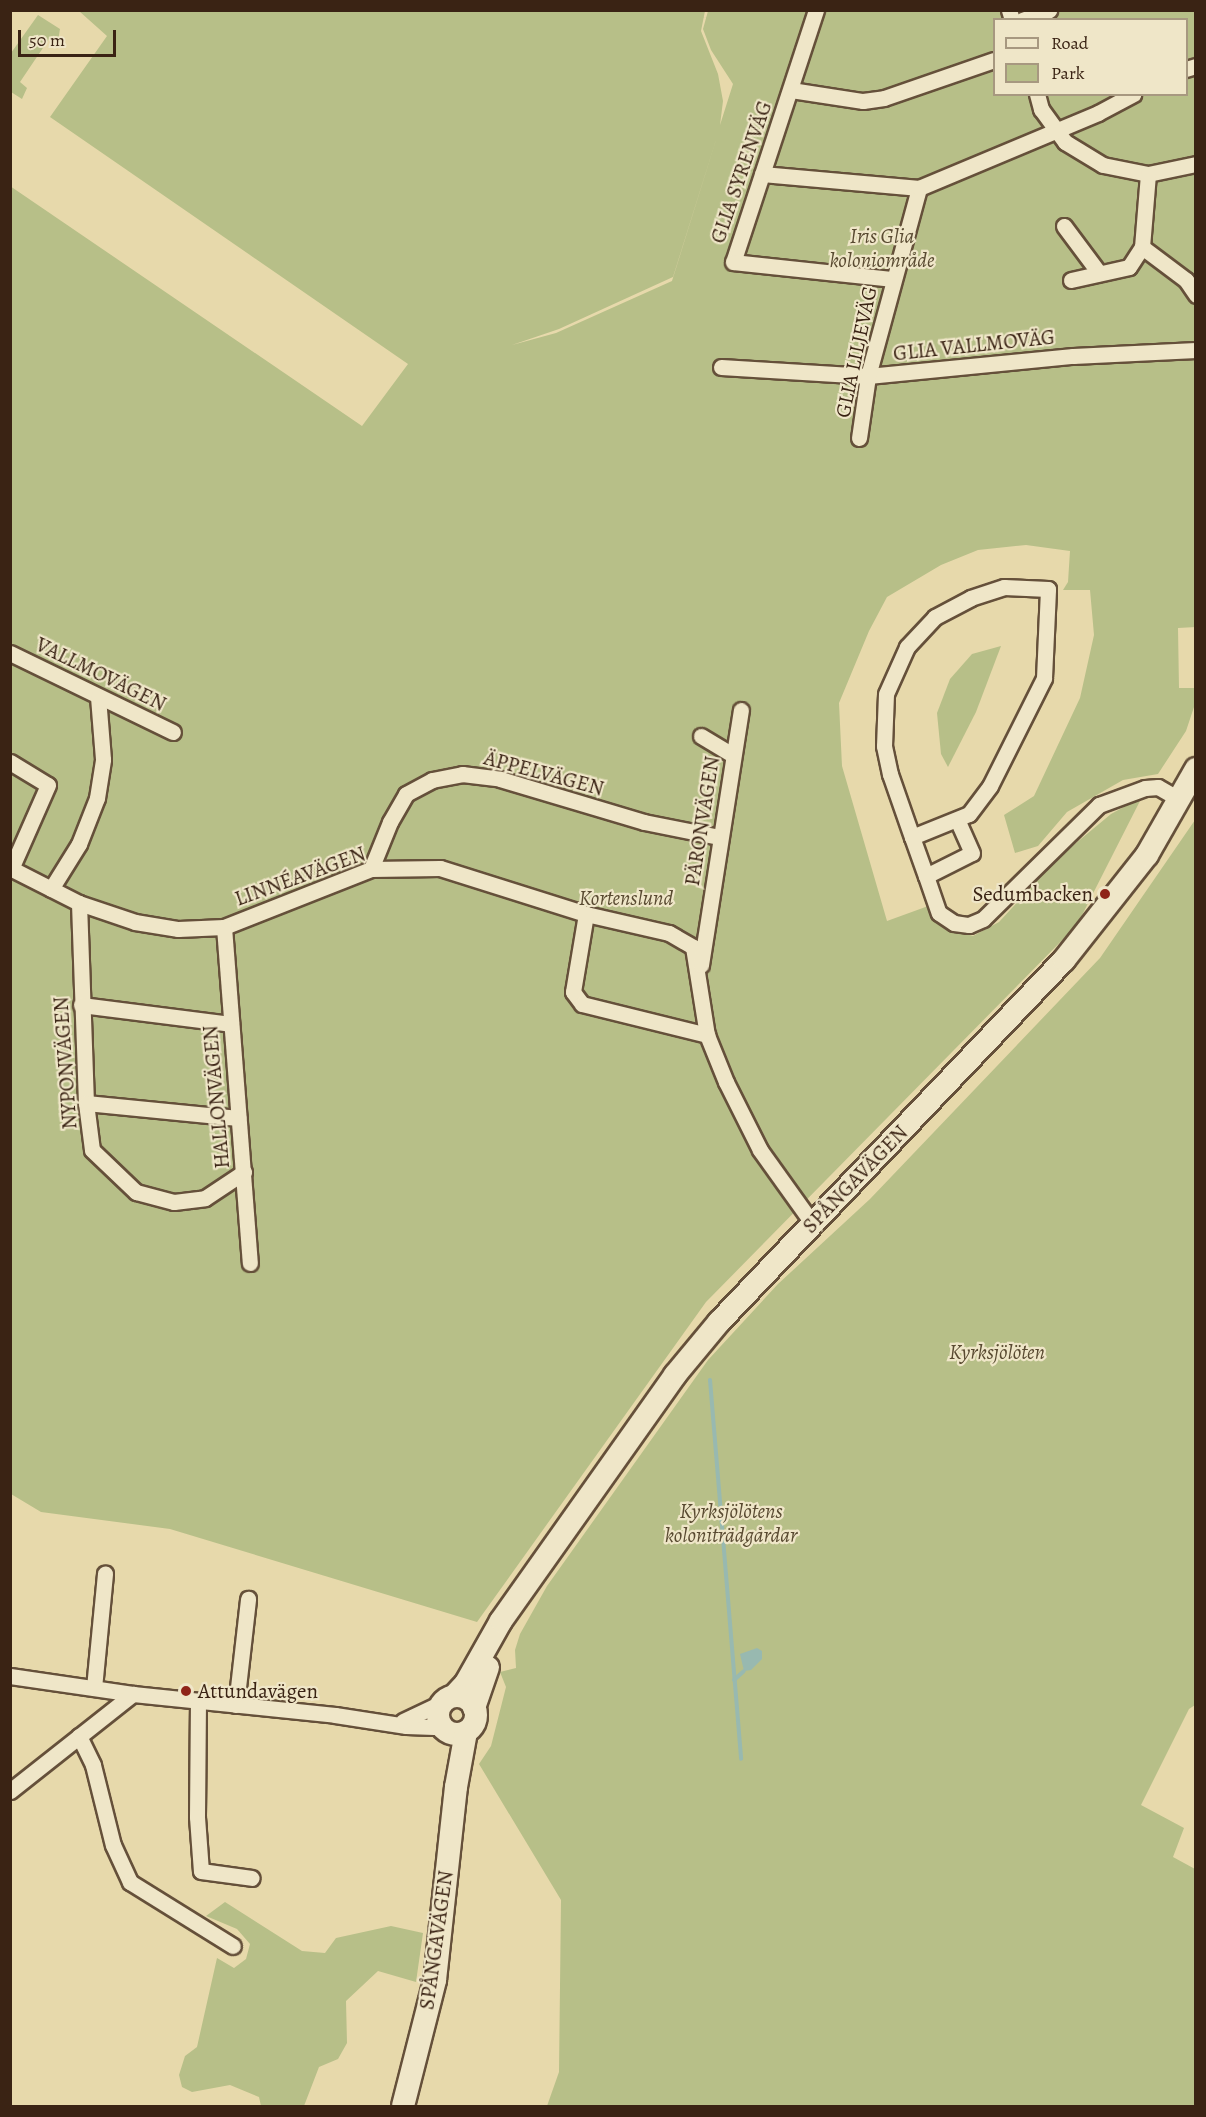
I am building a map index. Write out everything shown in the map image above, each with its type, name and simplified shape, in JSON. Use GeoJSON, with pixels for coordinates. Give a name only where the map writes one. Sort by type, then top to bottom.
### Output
{"type":"FeatureCollection","features":[{"type":"Feature","properties":{"kind":"street","name":"GLIA SYRENVÄG"},"geometry":{"type":"LineString","coordinates":[[816,10],[733,262],[893,279]]}},
{"type":"Feature","properties":{"kind":"street"},"geometry":{"type":"LineString","coordinates":[[1027,18],[1049,10]]}},
{"type":"Feature","properties":{"kind":"street"},"geometry":{"type":"LineString","coordinates":[[791,90],[863,101],[884,98],[993,60]]}},
{"type":"Feature","properties":{"kind":"street"},"geometry":{"type":"LineString","coordinates":[[1038,96],[1053,129],[1065,142],[1103,165],[1148,174],[1196,164]]}},
{"type":"Feature","properties":{"kind":"street"},"geometry":{"type":"LineString","coordinates":[[762,174],[919,188],[1053,129],[1098,113],[1129,96]]}},
{"type":"Feature","properties":{"kind":"street"},"geometry":{"type":"LineString","coordinates":[[1071,280],[1129,267],[1142,247],[1148,174]]}},
{"type":"Feature","properties":{"kind":"street","name":"GLIA LILJEVÄG"},"geometry":{"type":"LineString","coordinates":[[859,438],[868,376],[919,188]]}},
{"type":"Feature","properties":{"kind":"street"},"geometry":{"type":"LineString","coordinates":[[1064,226],[1099,273]]}},
{"type":"Feature","properties":{"kind":"street"},"geometry":{"type":"LineString","coordinates":[[1142,247],[1179,273],[1196,295]]}},
{"type":"Feature","properties":{"kind":"street","name":"GLIA VALLMOVÄG"},"geometry":{"type":"LineString","coordinates":[[721,367],[868,376],[1073,356],[1196,350]]}},
{"type":"Feature","properties":{"kind":"street"},"geometry":{"type":"LineString","coordinates":[[912,837],[957,820],[981,802],[1044,678],[1048,589],[1004,587],[971,598],[935,617],[907,647],[886,694],[884,746],[912,837],[939,913],[954,923],[969,925],[983,919],[1099,805],[1145,788],[1158,787],[1179,799]]}},
{"type":"Feature","properties":{"kind":"street","name":"VALLMOVÄGEN"},"geometry":{"type":"LineString","coordinates":[[10,653],[173,732]]}},
{"type":"Feature","properties":{"kind":"street"},"geometry":{"type":"LineString","coordinates":[[51,889],[79,844],[97,798],[103,759],[98,697]]}},
{"type":"Feature","properties":{"kind":"street","name":"PÄRONVÄGEN"},"geometry":{"type":"LineString","coordinates":[[700,975],[741,710]]}},
{"type":"Feature","properties":{"kind":"street"},"geometry":{"type":"LineString","coordinates":[[700,736],[734,755]]}},
{"type":"Feature","properties":{"kind":"street"},"geometry":{"type":"LineString","coordinates":[[10,762],[48,785],[11,868]]}},
{"type":"Feature","properties":{"kind":"street","name":"SPÅNGAVÄGEN"},"geometry":{"type":"LineString","coordinates":[[448,1699],[466,1683],[501,1621],[521,1596],[675,1375],[719,1322],[1064,960],[1147,855],[1196,769]]}},
{"type":"Feature","properties":{"kind":"street","name":"ÄPPELVÄGEN"},"geometry":{"type":"LineString","coordinates":[[371,869],[390,822],[406,794],[432,780],[462,774],[500,779],[644,822],[720,837]]}},
{"type":"Feature","properties":{"kind":"street"},"geometry":{"type":"LineString","coordinates":[[926,876],[972,853],[957,820]]}},
{"type":"Feature","properties":{"kind":"street","name":"LINNÉAVÄGEN"},"geometry":{"type":"LineString","coordinates":[[11,868],[79,903],[135,922],[178,929],[224,927],[371,869],[440,868],[586,914],[669,933],[693,947],[700,975],[707,1035],[760,1150],[813,1224]]}},
{"type":"Feature","properties":{"kind":"street","name":"NYPONVÄGEN"},"geometry":{"type":"LineString","coordinates":[[79,903],[86,1102],[92,1150],[136,1192],[174,1203],[205,1198],[244,1172]]}},
{"type":"Feature","properties":{"kind":"street"},"geometry":{"type":"LineString","coordinates":[[586,914],[573,992],[582,1004],[707,1035]]}},
{"type":"Feature","properties":{"kind":"street","name":"HALLONVÄGEN"},"geometry":{"type":"LineString","coordinates":[[224,927],[250,1263]]}},
{"type":"Feature","properties":{"kind":"street"},"geometry":{"type":"LineString","coordinates":[[81,1005],[231,1023]]}},
{"type":"Feature","properties":{"kind":"street"},"geometry":{"type":"LineString","coordinates":[[86,1102],[238,1118]]}},
{"type":"Feature","properties":{"kind":"street"},"geometry":{"type":"LineString","coordinates":[[94,1688],[105,1575]]}},
{"type":"Feature","properties":{"kind":"street","name":"SPÅNGAVÄGEN"},"geometry":{"type":"LineString","coordinates":[[474,1707],[478,1687],[521,1596]]}},
{"type":"Feature","properties":{"kind":"street"},"geometry":{"type":"LineString","coordinates":[[236,1705],[248,1599]]}},
{"type":"Feature","properties":{"kind":"street"},"geometry":{"type":"LineString","coordinates":[[10,1676],[133,1694],[452,1730],[475,1719],[474,1707],[467,1699],[448,1699],[419,1716],[391,1723]]}},
{"type":"Feature","properties":{"kind":"street"},"geometry":{"type":"LineString","coordinates":[[10,1791],[133,1694]]}},
{"type":"Feature","properties":{"kind":"street"},"geometry":{"type":"LineString","coordinates":[[448,1699],[438,1719],[452,1730]]}},
{"type":"Feature","properties":{"kind":"street"},"geometry":{"type":"LineString","coordinates":[[198,1701],[197,1817],[201,1871],[252,1878]]}},
{"type":"Feature","properties":{"kind":"street","name":"SPÅNGAVÄGEN"},"geometry":{"type":"LineString","coordinates":[[403,2106],[435,1980],[458,1772],[452,1730]]}},
{"type":"Feature","properties":{"kind":"street"},"geometry":{"type":"LineString","coordinates":[[80,1736],[93,1765],[113,1845],[130,1882],[233,1946]]}},
{"type":"Feature","properties":{"kind":"green space"},"geometry":{"type":"Polygon","coordinates":[[[79,11],[705,11],[701,31],[718,74],[723,101],[720,125],[733,84],[711,50],[703,29],[708,11],[1195,11],[1196,627],[1178,628],[1179,688],[1195,688],[1195,704],[1186,731],[1158,774],[1123,780],[1067,812],[1038,846],[1015,853],[1004,815],[1034,796],[1080,698],[1094,635],[1090,590],[1063,590],[1068,582],[1070,551],[1026,545],[978,550],[941,565],[887,597],[869,631],[839,703],[842,766],[887,921],[931,905],[939,925],[973,936],[999,922],[1058,858],[1111,814],[1142,797],[1077,925],[706,1302],[477,1622],[170,1529],[41,1512],[11,1494],[10,186],[362,426],[408,364],[50,117],[107,36],[79,11]],[[720,127],[673,277],[559,329],[512,345],[556,333],[672,281],[720,127]]]}},
{"type":"Feature","properties":{"kind":"green space"},"geometry":{"type":"Polygon","coordinates":[[[38,15],[60,29],[58,41],[51,36],[20,82],[27,88],[22,99],[11,92],[11,53],[38,15]]]}},
{"type":"Feature","properties":{"kind":"green space"},"geometry":{"type":"Polygon","coordinates":[[[1001,646],[976,712],[948,767],[941,754],[937,713],[950,679],[972,654],[1001,646]]]}},
{"type":"Feature","properties":{"kind":"green space","name":"Kyrksjölöten"},"geometry":{"type":"Polygon","coordinates":[[[1195,820],[1195,1705],[1189,1709],[1141,1805],[1184,1828],[1173,1857],[1195,1869],[1195,2106],[547,2106],[559,2072],[561,1900],[479,1764],[491,1746],[506,1687],[500,1672],[516,1668],[515,1650],[520,1634],[547,1586],[708,1360],[778,1284],[870,1199],[1100,958],[1195,820]]]}},
{"type":"Feature","properties":{"kind":"green space"},"geometry":{"type":"Polygon","coordinates":[[[225,1902],[302,1951],[325,1953],[336,1938],[391,1926],[423,1933],[416,1982],[378,1971],[346,2001],[347,2043],[338,2059],[319,2067],[304,2106],[261,2106],[259,2097],[230,2085],[192,2092],[182,2087],[179,2075],[185,2056],[197,2047],[217,1958],[234,1968],[246,1959],[250,1944],[237,1929],[206,1916],[225,1902]]]}},
{"type":"Feature","properties":{"kind":"water"},"geometry":{"type":"Polygon","coordinates":[[[757,1648],[762,1651],[762,1659],[751,1670],[744,1671],[740,1654],[757,1648]]]}},
{"type":"Feature","properties":{"kind":"waterway"},"geometry":{"type":"LineString","coordinates":[[710,1380],[741,1759]]}},
{"type":"Feature","properties":{"kind":"waterway"},"geometry":{"type":"LineString","coordinates":[[734,1680],[744,1671]]}},
{"type":"Feature","properties":{"kind":"place","name":"Sedumbacken"},"geometry":{"type":"Point","coordinates":[1105,894]}},
{"type":"Feature","properties":{"kind":"place","name":"Attundavägen"},"geometry":{"type":"Point","coordinates":[186,1691]}},
{"type":"Feature","properties":{"kind":"park label","name":"Iris Glia koloniområde"},"geometry":{"type":"Point","coordinates":[882,248]}},
{"type":"Feature","properties":{"kind":"park label","name":"Kortenslund"},"geometry":{"type":"Point","coordinates":[626,898]}},
{"type":"Feature","properties":{"kind":"park label","name":"Kyrksjölötens koloniträdgårdar"},"geometry":{"type":"Point","coordinates":[731,1523]}}]}
